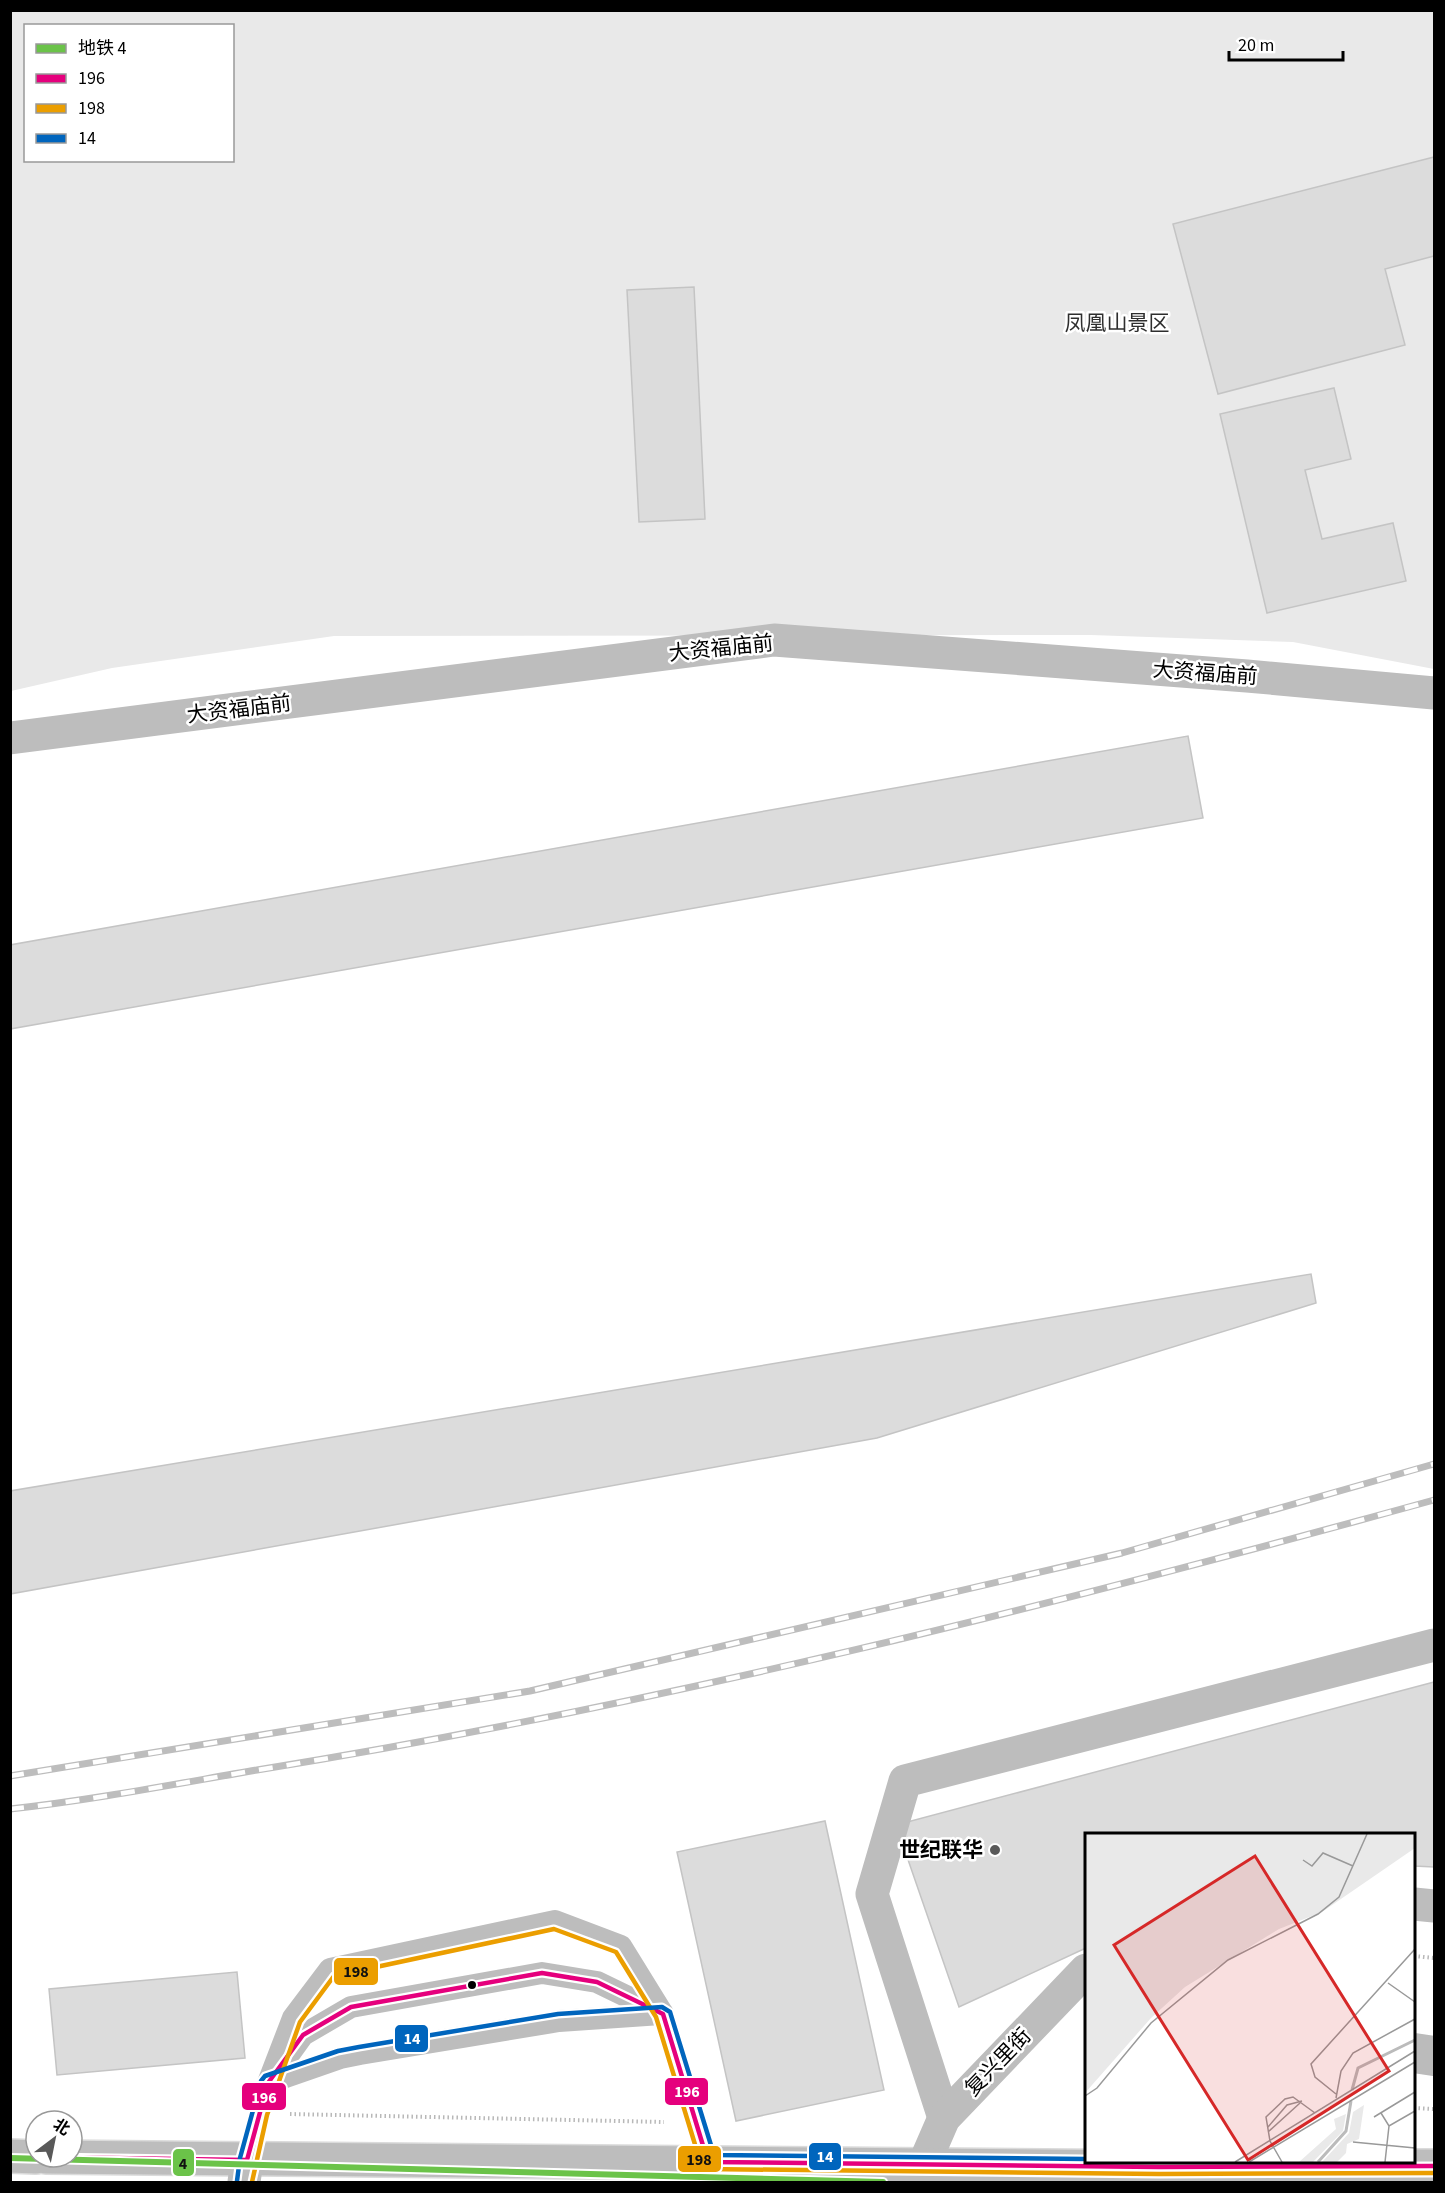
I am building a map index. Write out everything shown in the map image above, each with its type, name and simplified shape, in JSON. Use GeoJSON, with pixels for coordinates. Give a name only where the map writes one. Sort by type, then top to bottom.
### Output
{"type":"FeatureCollection","features":[{"type":"Feature","properties":{"kind":"street","name":"大资福庙前"},"geometry":{"type":"LineString","coordinates":[[10,738],[774,640],[1434,693]]}},
{"type":"Feature","properties":{"kind":"street"},"geometry":{"type":"LineString","coordinates":[[944,2118],[872,1894],[906,1781],[1434,1645]]}},
{"type":"Feature","properties":{"kind":"street"},"geometry":{"type":"LineString","coordinates":[[1415,1904],[1434,1906]]}},
{"type":"Feature","properties":{"kind":"street","name":"复兴里街"},"geometry":{"type":"LineString","coordinates":[[924,2164],[944,2118],[1085,1971]]}},
{"type":"Feature","properties":{"kind":"street"},"geometry":{"type":"LineString","coordinates":[[84,2160],[245,2171],[708,2162],[1053,2166],[1434,2166]]}},
{"type":"Feature","properties":{"kind":"lane"},"geometry":{"type":"LineString","coordinates":[[245,2171],[268,2083],[293,2018],[330,1969],[555,1921],[621,1946],[663,2014],[708,2162]]}},
{"type":"Feature","properties":{"kind":"lane"},"geometry":{"type":"LineString","coordinates":[[268,2083],[303,2035],[351,2007],[542,1973],[597,1982],[663,2014]]}},
{"type":"Feature","properties":{"kind":"lane"},"geometry":{"type":"LineString","coordinates":[[268,2083],[340,2058],[360,2054],[558,2021],[663,2014]]}},
{"type":"Feature","properties":{"kind":"path"},"geometry":{"type":"LineString","coordinates":[[1415,1956],[1434,1958]]}},
{"type":"Feature","properties":{"kind":"path"},"geometry":{"type":"LineString","coordinates":[[1415,2108],[1434,2109]]}},
{"type":"Feature","properties":{"kind":"green space","name":"凤凰山景区"},"geometry":{"type":"Polygon","coordinates":[[[10,11],[1434,11],[1434,669],[1293,642],[1091,635],[334,636],[112,668],[11,691],[10,11]]]}},
{"type":"Feature","properties":{"kind":"building"},"geometry":{"type":"Polygon","coordinates":[[[1434,157],[1434,256],[1385,269],[1405,345],[1218,394],[1173,224],[1434,157]]]}},
{"type":"Feature","properties":{"kind":"building"},"geometry":{"type":"Polygon","coordinates":[[[694,287],[705,519],[639,522],[627,290],[694,287]]]}},
{"type":"Feature","properties":{"kind":"building"},"geometry":{"type":"Polygon","coordinates":[[[1334,388],[1351,459],[1305,470],[1322,539],[1393,523],[1406,581],[1267,613],[1220,414],[1334,388]]]}},
{"type":"Feature","properties":{"kind":"building"},"geometry":{"type":"Polygon","coordinates":[[[1188,736],[1203,818],[10,1029],[10,945],[1188,736]]]}},
{"type":"Feature","properties":{"kind":"building"},"geometry":{"type":"Polygon","coordinates":[[[1311,1274],[1316,1303],[877,1438],[10,1594],[10,1491],[1311,1274]]]}},
{"type":"Feature","properties":{"kind":"building","name":"世纪联华"},"geometry":{"type":"Polygon","coordinates":[[[1434,1682],[1434,1867],[1415,1866],[1415,1833],[1085,1833],[1085,1948],[959,2007],[896,1825],[1434,1682]]]}},
{"type":"Feature","properties":{"kind":"building"},"geometry":{"type":"Polygon","coordinates":[[[825,1821],[884,2090],[736,2121],[677,1852],[825,1821]]]}},
{"type":"Feature","properties":{"kind":"building"},"geometry":{"type":"Polygon","coordinates":[[[237,1972],[245,2058],[57,2075],[49,1989],[237,1972]]]}},
{"type":"Feature","properties":{"kind":"waterway"},"geometry":{"type":"LineString","coordinates":[[1415,2053],[1434,2056]]}},
{"type":"Feature","properties":{"kind":"railway"},"geometry":{"type":"LineString","coordinates":[[10,1776],[530,1691],[1122,1553],[1434,1464]]}},
{"type":"Feature","properties":{"kind":"railway"},"geometry":{"type":"LineString","coordinates":[[10,1809],[134,1791],[406,1744],[702,1685],[996,1616],[1434,1500]]}},
{"type":"Feature","properties":{"kind":"metro line","name":"4"},"geometry":{"type":"LineString","coordinates":[[10,2158],[883,2182]]}},
{"type":"Feature","properties":{"kind":"transit line","name":"198"},"geometry":{"type":"LineString","coordinates":[[252,2182],[267,2115],[300,2022],[334,1976],[554,1929],[616,1952],[656,2017],[701,2164],[706,2169],[1159,2174],[1434,2173]]}},
{"type":"Feature","properties":{"kind":"transit line","name":"196"},"geometry":{"type":"LineString","coordinates":[[84,2158],[247,2160],[268,2083],[303,2035],[351,2007],[542,1973],[597,1982],[663,2014],[708,2162],[1159,2167],[1434,2166]]}},
{"type":"Feature","properties":{"kind":"transit line","name":"14"},"geometry":{"type":"LineString","coordinates":[[237,2181],[240,2158],[261,2081],[265,2076],[338,2051],[359,2047],[558,2014],[662,2007],[670,2012],[714,2155],[1085,2159]]}},
{"type":"Feature","properties":{"kind":"place","name":"世纪联华"},"geometry":{"type":"Point","coordinates":[995,1850]}}]}
